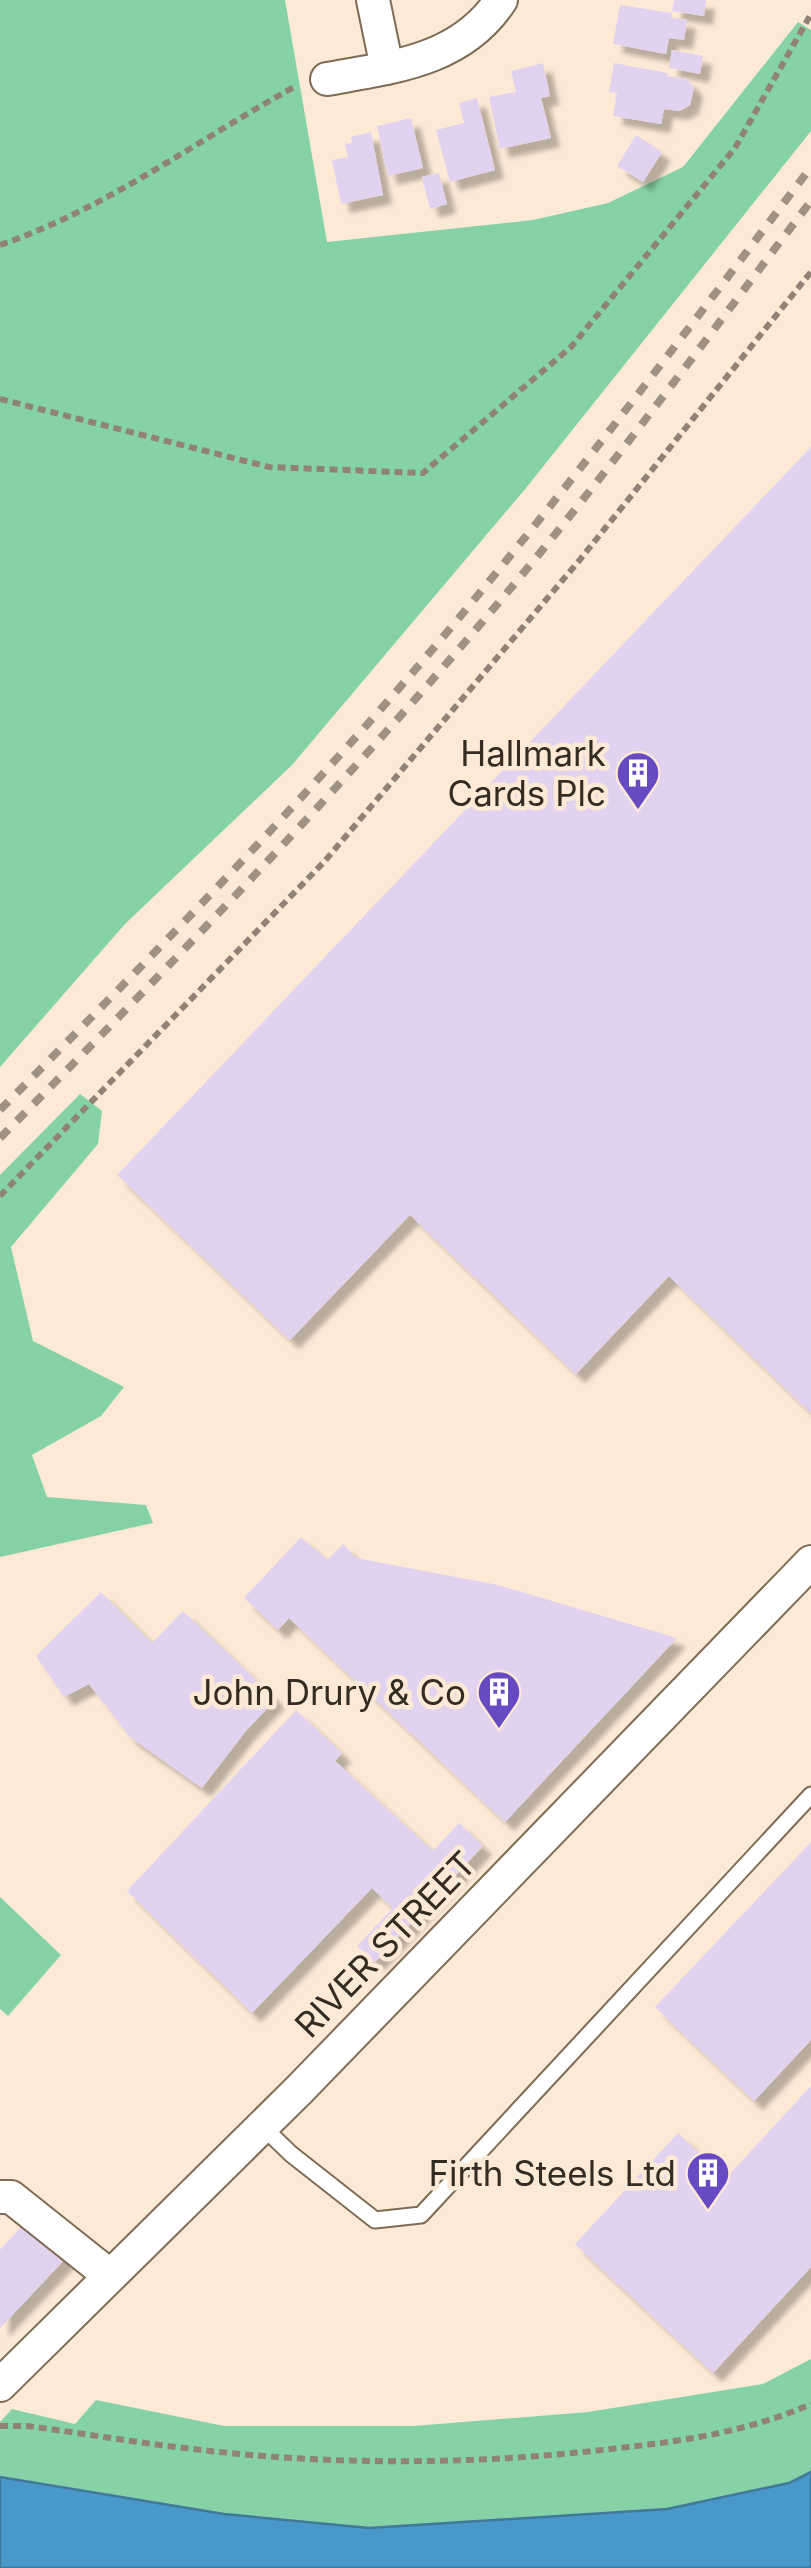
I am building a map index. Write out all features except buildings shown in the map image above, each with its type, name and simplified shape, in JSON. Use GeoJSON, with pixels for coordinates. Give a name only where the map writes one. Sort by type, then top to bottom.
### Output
{"type":"FeatureCollection","features":[{"type":"Feature","properties":{"kind":"street"},"geometry":{"type":"LineString","coordinates":[[372,0],[388,68]]}},
{"type":"Feature","properties":{"kind":"street"},"geometry":{"type":"LineString","coordinates":[[326,79],[419,62],[458,44],[501,0]]}},
{"type":"Feature","properties":{"kind":"street","name":"RIVER STREET"},"geometry":{"type":"LineString","coordinates":[[5,2380],[262,2126],[811,1562]]}},
{"type":"Feature","properties":{"kind":"street"},"geometry":{"type":"LineString","coordinates":[[0,2196],[11,2196],[109,2275]]}},
{"type":"Feature","properties":{"kind":"lane"},"geometry":{"type":"LineString","coordinates":[[262,2126],[375,2220],[421,2215],[811,1796]]}},
{"type":"Feature","properties":{"kind":"path"},"geometry":{"type":"LineString","coordinates":[[0,399],[269,467],[424,473],[571,347],[735,148],[811,14]]}},
{"type":"Feature","properties":{"kind":"path"},"geometry":{"type":"LineString","coordinates":[[0,245],[68,219],[166,166],[299,84],[326,79]]}},
{"type":"Feature","properties":{"kind":"path"},"geometry":{"type":"LineString","coordinates":[[0,1196],[324,862],[566,577],[811,272]]}},
{"type":"Feature","properties":{"kind":"path"},"geometry":{"type":"LineString","coordinates":[[0,2426],[27,2426],[194,2450],[409,2460],[581,2453],[657,2444],[744,2428],[811,2404]]}},
{"type":"Feature","properties":{"kind":"green space"},"geometry":{"type":"Polygon","coordinates":[[[0,0],[285,0],[327,242],[533,220],[608,203],[683,167],[798,22],[811,30],[811,131],[526,488],[292,765],[125,924],[0,1067],[0,0]]]}},
{"type":"Feature","properties":{"kind":"green space"},"geometry":{"type":"Polygon","coordinates":[[[80,1094],[102,1111],[98,1144],[11,1247],[33,1341],[124,1387],[101,1416],[32,1455],[47,1497],[146,1505],[153,1523],[0,1557],[0,1175],[80,1094]]]}},
{"type":"Feature","properties":{"kind":"green space"},"geometry":{"type":"Polygon","coordinates":[[[0,1897],[61,1955],[8,2016],[0,2009],[0,1897]]]}},
{"type":"Feature","properties":{"kind":"green space"},"geometry":{"type":"Polygon","coordinates":[[[811,2359],[811,2472],[789,2483],[667,2509],[369,2528],[224,2514],[0,2477],[0,2422],[12,2409],[75,2424],[96,2400],[224,2426],[413,2426],[588,2412],[763,2384],[811,2359]]]}},
{"type":"Feature","properties":{"kind":"water"},"geometry":{"type":"Polygon","coordinates":[[[811,2472],[811,2568],[0,2568],[0,2477],[224,2514],[369,2528],[667,2509],[789,2483],[811,2472]]]}},
{"type":"Feature","properties":{"kind":"railway"},"geometry":{"type":"LineString","coordinates":[[0,1110],[250,853],[430,653],[611,429],[811,167]]}},
{"type":"Feature","properties":{"kind":"railway"},"geometry":{"type":"LineString","coordinates":[[0,1138],[255,874],[440,671],[580,503],[811,201]]}},
{"type":"Feature","properties":{"kind":"place","name":"Hallmark Cards Plc"},"geometry":{"type":"Point","coordinates":[638,811]}},
{"type":"Feature","properties":{"kind":"place","name":"John Drury & Co"},"geometry":{"type":"Point","coordinates":[499,1730]}},
{"type":"Feature","properties":{"kind":"place","name":"Firth Steels Ltd"},"geometry":{"type":"Point","coordinates":[708,2211]}}]}
